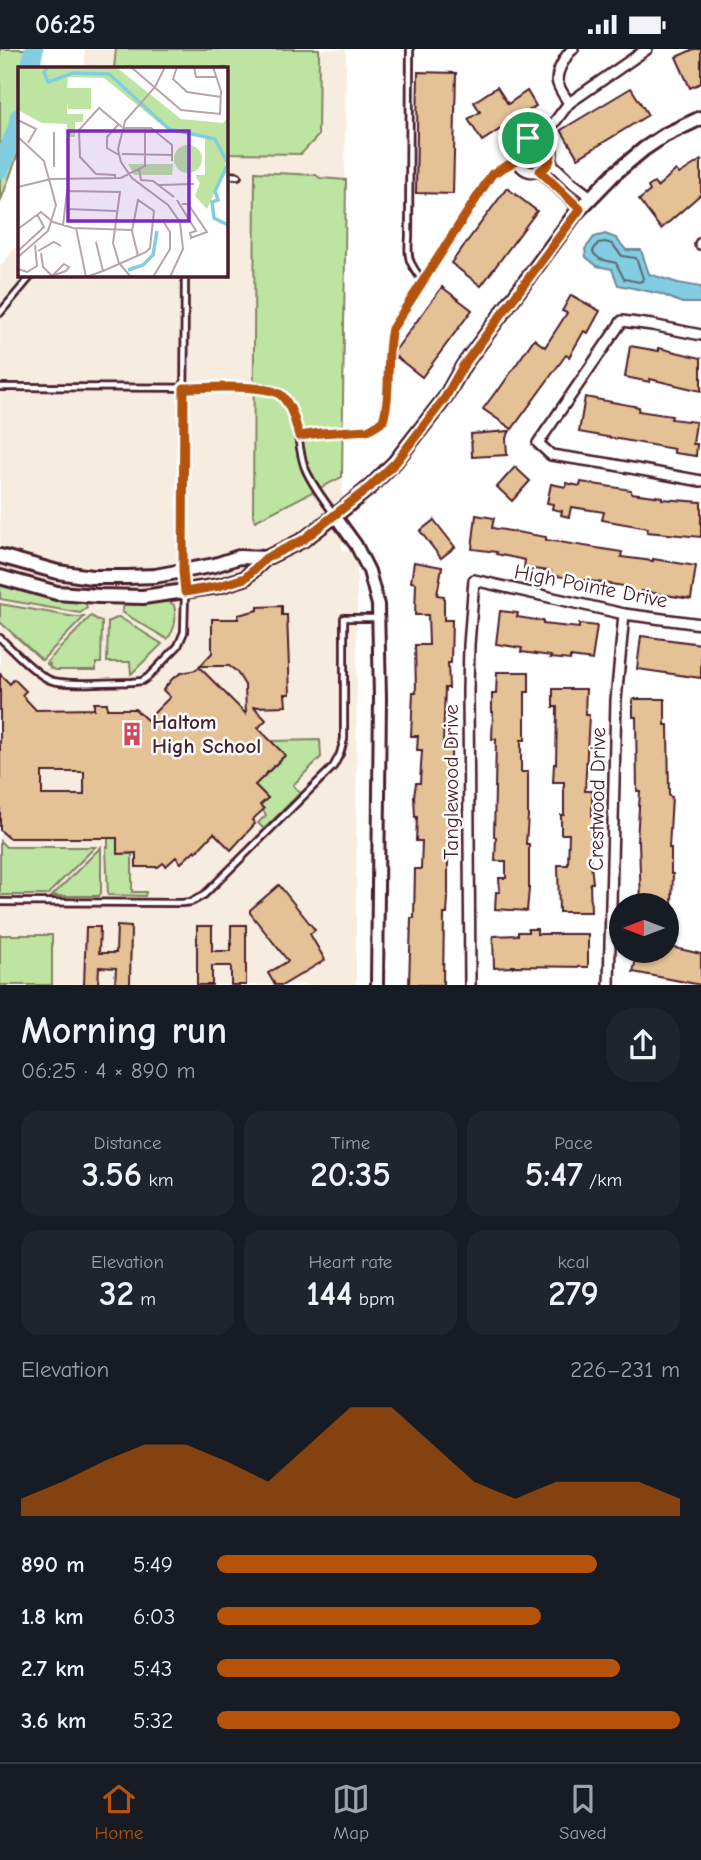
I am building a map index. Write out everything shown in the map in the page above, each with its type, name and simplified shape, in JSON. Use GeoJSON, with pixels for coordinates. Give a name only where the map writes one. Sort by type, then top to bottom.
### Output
{"type":"FeatureCollection","features":[{"type":"Feature","properties":{"kind":"main road"},"geometry":{"type":"LineString","coordinates":[[0,577],[57,593],[144,597],[219,586],[245,578],[266,558],[303,540],[335,516],[396,462],[445,398],[463,366],[580,209],[614,174],[644,149],[665,135],[701,118]]}},
{"type":"Feature","properties":{"kind":"main road"},"geometry":{"type":"LineString","coordinates":[[0,556],[58,572],[91,577],[155,576],[239,558],[266,558]]}},
{"type":"Feature","properties":{"kind":"main road"},"geometry":{"type":"LineString","coordinates":[[183,571],[185,592]]}},
{"type":"Feature","properties":{"kind":"street"},"geometry":{"type":"LineString","coordinates":[[569,103],[558,85],[556,74],[573,49]]}},
{"type":"Feature","properties":{"kind":"street"},"geometry":{"type":"LineString","coordinates":[[542,139],[569,103],[647,49]]}},
{"type":"Feature","properties":{"kind":"street"},"geometry":{"type":"LineString","coordinates":[[534,137],[542,139],[549,146],[552,156],[550,162],[540,171],[533,173],[524,170],[517,160],[516,151],[522,141],[534,137]]}},
{"type":"Feature","properties":{"kind":"street"},"geometry":{"type":"LineString","coordinates":[[550,162],[591,197]]}},
{"type":"Feature","properties":{"kind":"street"},"geometry":{"type":"LineString","coordinates":[[540,171],[580,209]]}},
{"type":"Feature","properties":{"kind":"street"},"geometry":{"type":"LineString","coordinates":[[701,335],[622,321],[538,443],[551,455],[701,481]]}},
{"type":"Feature","properties":{"kind":"street"},"geometry":{"type":"LineString","coordinates":[[335,516],[356,545],[369,571],[378,605],[380,698],[377,985]]}},
{"type":"Feature","properties":{"kind":"street","name":"High Pointe Drive"},"geometry":{"type":"LineString","coordinates":[[474,580],[624,614],[701,624]]}},
{"type":"Feature","properties":{"kind":"street","name":"Tanglewood Drive"},"geometry":{"type":"LineString","coordinates":[[470,985],[468,690],[474,580]]}},
{"type":"Feature","properties":{"kind":"street","name":"Crestwood Drive"},"geometry":{"type":"LineString","coordinates":[[610,985],[616,700],[624,614]]}},
{"type":"Feature","properties":{"kind":"lane"},"geometry":{"type":"LineString","coordinates":[[410,49],[408,255],[413,268],[423,281]]}},
{"type":"Feature","properties":{"kind":"lane"},"geometry":{"type":"LineString","coordinates":[[299,436],[368,430],[383,421],[388,406],[388,347],[392,329],[492,174],[517,160]]}},
{"type":"Feature","properties":{"kind":"lane"},"geometry":{"type":"LineString","coordinates":[[228,175],[238,176]]}},
{"type":"Feature","properties":{"kind":"lane"},"geometry":{"type":"LineString","coordinates":[[0,313],[30,277]]}},
{"type":"Feature","properties":{"kind":"lane"},"geometry":{"type":"LineString","coordinates":[[183,571],[185,277]]}},
{"type":"Feature","properties":{"kind":"lane"},"geometry":{"type":"LineString","coordinates":[[0,387],[240,388],[280,393],[291,408],[304,467],[335,516]]}},
{"type":"Feature","properties":{"kind":"lane"},"geometry":{"type":"LineString","coordinates":[[0,638],[51,681],[142,681],[178,646],[184,632],[185,592]]}},
{"type":"Feature","properties":{"kind":"lane"},"geometry":{"type":"LineString","coordinates":[[0,902],[182,903],[191,902],[204,895],[333,767],[344,739],[344,618],[378,618]]}},
{"type":"Feature","properties":{"kind":"shaded area"},"geometry":{"type":"Polygon","coordinates":[[[85,49],[346,49],[342,550],[357,551],[356,985],[0,985],[0,266],[18,245],[18,277],[228,277],[228,67],[85,67],[85,49]]]}},
{"type":"Feature","properties":{"kind":"green space"},"geometry":{"type":"Polygon","coordinates":[[[0,49],[39,49],[37,67],[18,67],[18,154],[0,203],[0,49]]]}},
{"type":"Feature","properties":{"kind":"green space"},"geometry":{"type":"Polygon","coordinates":[[[116,49],[319,49],[318,136],[301,154],[228,153],[228,67],[114,67],[116,49]]]}},
{"type":"Feature","properties":{"kind":"green space"},"geometry":{"type":"Polygon","coordinates":[[[255,172],[316,175],[320,178],[346,180],[342,477],[255,521],[253,515],[255,172]]]}},
{"type":"Feature","properties":{"kind":"green space"},"geometry":{"type":"Polygon","coordinates":[[[0,583],[85,601],[87,608],[80,613],[0,599],[0,583]]]}},
{"type":"Feature","properties":{"kind":"green space"},"geometry":{"type":"Polygon","coordinates":[[[168,601],[174,605],[175,619],[167,639],[122,612],[125,602],[168,601]]]}},
{"type":"Feature","properties":{"kind":"green space"},"geometry":{"type":"Polygon","coordinates":[[[0,604],[84,617],[42,660],[0,622],[0,604]]]}},
{"type":"Feature","properties":{"kind":"green space"},"geometry":{"type":"Polygon","coordinates":[[[91,616],[102,622],[101,663],[96,663],[96,670],[50,668],[50,664],[46,663],[91,616]]]}},
{"type":"Feature","properties":{"kind":"green space"},"geometry":{"type":"Polygon","coordinates":[[[119,617],[162,644],[131,674],[130,662],[107,662],[108,622],[119,617]]]}},
{"type":"Feature","properties":{"kind":"green space"},"geometry":{"type":"Polygon","coordinates":[[[320,740],[321,757],[293,785],[300,793],[264,829],[258,823],[266,815],[260,805],[268,798],[255,785],[285,756],[271,741],[320,740]]]}},
{"type":"Feature","properties":{"kind":"green space"},"geometry":{"type":"Polygon","coordinates":[[[108,838],[117,838],[117,854],[132,854],[132,892],[146,892],[145,896],[108,895],[108,838]]]}},
{"type":"Feature","properties":{"kind":"green space"},"geometry":{"type":"Polygon","coordinates":[[[0,841],[6,847],[95,847],[47,895],[0,895],[0,841]]]}},
{"type":"Feature","properties":{"kind":"green space"},"geometry":{"type":"Polygon","coordinates":[[[101,847],[99,896],[52,896],[101,847]]]}},
{"type":"Feature","properties":{"kind":"green space"},"geometry":{"type":"Polygon","coordinates":[[[0,935],[52,935],[52,985],[0,985],[0,935]]]}},
{"type":"Feature","properties":{"kind":"water"},"geometry":{"type":"Polygon","coordinates":[[[605,234],[616,238],[626,250],[641,250],[649,274],[701,287],[701,303],[682,303],[661,294],[618,285],[612,269],[597,266],[586,257],[585,249],[594,237],[605,234]]]}},
{"type":"Feature","properties":{"kind":"building"},"geometry":{"type":"Polygon","coordinates":[[[694,49],[701,49],[701,83],[690,88],[676,57],[694,49]]]}},
{"type":"Feature","properties":{"kind":"building"},"geometry":{"type":"Polygon","coordinates":[[[418,72],[456,73],[453,194],[416,193],[418,72]]]}},
{"type":"Feature","properties":{"kind":"building"},"geometry":{"type":"Polygon","coordinates":[[[497,87],[508,104],[527,91],[536,106],[482,141],[468,119],[480,112],[474,102],[497,87]]]}},
{"type":"Feature","properties":{"kind":"building"},"geometry":{"type":"Polygon","coordinates":[[[631,88],[648,115],[578,158],[561,130],[631,88]]]}},
{"type":"Feature","properties":{"kind":"building"},"geometry":{"type":"Polygon","coordinates":[[[701,160],[701,194],[661,229],[639,200],[650,191],[648,187],[654,183],[657,187],[676,170],[679,174],[701,160]]]}},
{"type":"Feature","properties":{"kind":"building"},"geometry":{"type":"Polygon","coordinates":[[[507,188],[537,211],[481,286],[451,263],[507,188]]]}},
{"type":"Feature","properties":{"kind":"building"},"geometry":{"type":"Polygon","coordinates":[[[442,287],[472,310],[422,377],[394,355],[394,352],[442,287]]]}},
{"type":"Feature","properties":{"kind":"building"},"geometry":{"type":"Polygon","coordinates":[[[571,295],[600,311],[588,333],[584,331],[569,357],[566,355],[512,429],[483,409],[534,339],[545,347],[567,313],[562,311],[571,295]]]}},
{"type":"Feature","properties":{"kind":"building"},"geometry":{"type":"Polygon","coordinates":[[[630,346],[659,351],[659,348],[701,358],[701,391],[650,379],[650,382],[625,377],[630,346]]]}},
{"type":"Feature","properties":{"kind":"building"},"geometry":{"type":"Polygon","coordinates":[[[585,397],[639,407],[638,411],[672,416],[671,419],[696,422],[693,444],[697,444],[696,456],[674,453],[674,449],[579,432],[585,397]]]}},
{"type":"Feature","properties":{"kind":"building"},"geometry":{"type":"Polygon","coordinates":[[[510,431],[506,438],[507,455],[472,457],[471,434],[510,431]]]}},
{"type":"Feature","properties":{"kind":"building"},"geometry":{"type":"Polygon","coordinates":[[[515,467],[530,481],[512,501],[497,487],[515,467]]]}},
{"type":"Feature","properties":{"kind":"building"},"geometry":{"type":"Polygon","coordinates":[[[581,482],[631,490],[631,493],[662,499],[701,502],[701,537],[647,532],[648,528],[602,520],[604,512],[571,507],[569,517],[561,515],[562,511],[552,509],[553,504],[547,503],[551,484],[566,487],[566,483],[580,486],[581,482]]]}},
{"type":"Feature","properties":{"kind":"building"},"geometry":{"type":"Polygon","coordinates":[[[476,515],[494,518],[492,528],[622,552],[621,557],[696,566],[691,599],[641,591],[641,594],[623,591],[624,586],[550,575],[551,571],[524,568],[525,560],[496,554],[497,552],[472,549],[476,515]]]}},
{"type":"Feature","properties":{"kind":"building"},"geometry":{"type":"Polygon","coordinates":[[[434,520],[455,547],[441,558],[420,531],[434,520]]]}},
{"type":"Feature","properties":{"kind":"building"},"geometry":{"type":"Polygon","coordinates":[[[414,562],[442,567],[437,595],[444,596],[444,620],[452,620],[451,663],[448,663],[449,688],[445,688],[443,744],[451,744],[451,764],[448,764],[448,897],[447,914],[444,914],[443,985],[409,985],[415,869],[421,869],[422,841],[416,841],[414,796],[416,783],[420,783],[422,750],[417,750],[418,736],[411,736],[413,692],[416,692],[415,645],[429,645],[428,615],[415,615],[416,583],[411,582],[414,562]]]}},
{"type":"Feature","properties":{"kind":"building","name":"Haltom High School"},"geometry":{"type":"Polygon","coordinates":[[[282,606],[282,615],[287,615],[290,694],[285,694],[286,706],[254,707],[266,720],[258,728],[285,755],[255,785],[268,798],[260,805],[264,809],[252,820],[255,824],[231,850],[214,833],[181,863],[176,857],[166,866],[163,863],[158,867],[136,867],[136,853],[117,854],[117,838],[9,838],[0,830],[0,674],[10,684],[14,679],[26,691],[22,695],[36,710],[94,709],[94,703],[107,703],[107,709],[135,709],[147,720],[170,697],[163,690],[172,679],[199,667],[246,714],[245,685],[236,671],[229,666],[200,666],[212,653],[212,619],[238,619],[238,615],[258,610],[258,607],[282,606]],[[42,772],[42,795],[84,795],[84,772],[42,772]]]}},
{"type":"Feature","properties":{"kind":"building"},"geometry":{"type":"Polygon","coordinates":[[[500,611],[518,613],[517,617],[543,621],[543,624],[579,628],[579,624],[597,626],[592,660],[550,658],[551,656],[521,652],[522,648],[496,644],[500,611]]]}},
{"type":"Feature","properties":{"kind":"building"},"geometry":{"type":"Polygon","coordinates":[[[641,636],[701,644],[701,678],[637,669],[641,636]]]}},
{"type":"Feature","properties":{"kind":"building"},"geometry":{"type":"Polygon","coordinates":[[[497,672],[529,672],[529,692],[525,692],[525,740],[521,740],[521,772],[528,772],[527,911],[495,909],[496,892],[500,892],[499,878],[506,878],[506,861],[495,861],[496,739],[492,739],[492,694],[496,694],[497,672]]]}},
{"type":"Feature","properties":{"kind":"building"},"geometry":{"type":"Polygon","coordinates":[[[553,689],[586,689],[585,715],[589,715],[585,791],[592,791],[594,816],[591,835],[591,912],[559,912],[558,865],[568,865],[569,834],[561,834],[564,782],[553,782],[557,707],[553,707],[553,689]]]}},
{"type":"Feature","properties":{"kind":"building"},"geometry":{"type":"Polygon","coordinates":[[[633,699],[665,699],[669,796],[672,797],[669,848],[672,893],[641,893],[637,841],[640,791],[637,791],[636,717],[633,717],[633,699]]]}},
{"type":"Feature","properties":{"kind":"building"},"geometry":{"type":"Polygon","coordinates":[[[279,885],[315,930],[310,934],[325,960],[283,985],[275,985],[268,973],[288,961],[250,910],[279,885]]]}},
{"type":"Feature","properties":{"kind":"building"},"geometry":{"type":"Polygon","coordinates":[[[231,925],[246,925],[246,985],[231,985],[231,966],[212,966],[212,985],[197,985],[197,926],[212,926],[212,951],[231,951],[231,925]]]}},
{"type":"Feature","properties":{"kind":"building"},"geometry":{"type":"Polygon","coordinates":[[[117,926],[131,927],[130,985],[115,985],[116,968],[99,967],[98,985],[84,985],[86,927],[100,927],[99,953],[116,953],[117,926]]]}},
{"type":"Feature","properties":{"kind":"building"},"geometry":{"type":"Polygon","coordinates":[[[528,929],[537,929],[537,934],[588,934],[588,967],[494,968],[493,936],[518,935],[518,932],[528,932],[528,929]]]}},
{"type":"Feature","properties":{"kind":"building"},"geometry":{"type":"Polygon","coordinates":[[[679,949],[701,954],[701,985],[633,972],[635,963],[679,963],[679,949]]]}},
{"type":"Feature","properties":{"kind":"waterway"},"geometry":{"type":"LineString","coordinates":[[30,67],[34,49]]}},
{"type":"Feature","properties":{"kind":"waterway"},"geometry":{"type":"LineString","coordinates":[[0,169],[18,123]]}},
{"type":"Feature","properties":{"kind":"place","name":"Haltom High School"},"geometry":{"type":"Point","coordinates":[132,734]}},
{"type":"Feature","properties":{"kind":"route"},"geometry":{"type":"LineString","coordinates":[[528,138],[545,140],[552,156],[546,168],[540,171],[580,209],[463,366],[445,398],[396,462],[370,487],[303,540],[266,558],[245,578],[185,592],[184,388],[262,388],[280,393],[291,408],[299,436],[368,430],[383,421],[388,406],[388,347],[392,329],[492,174],[517,160],[518,145],[528,138]]}}]}
